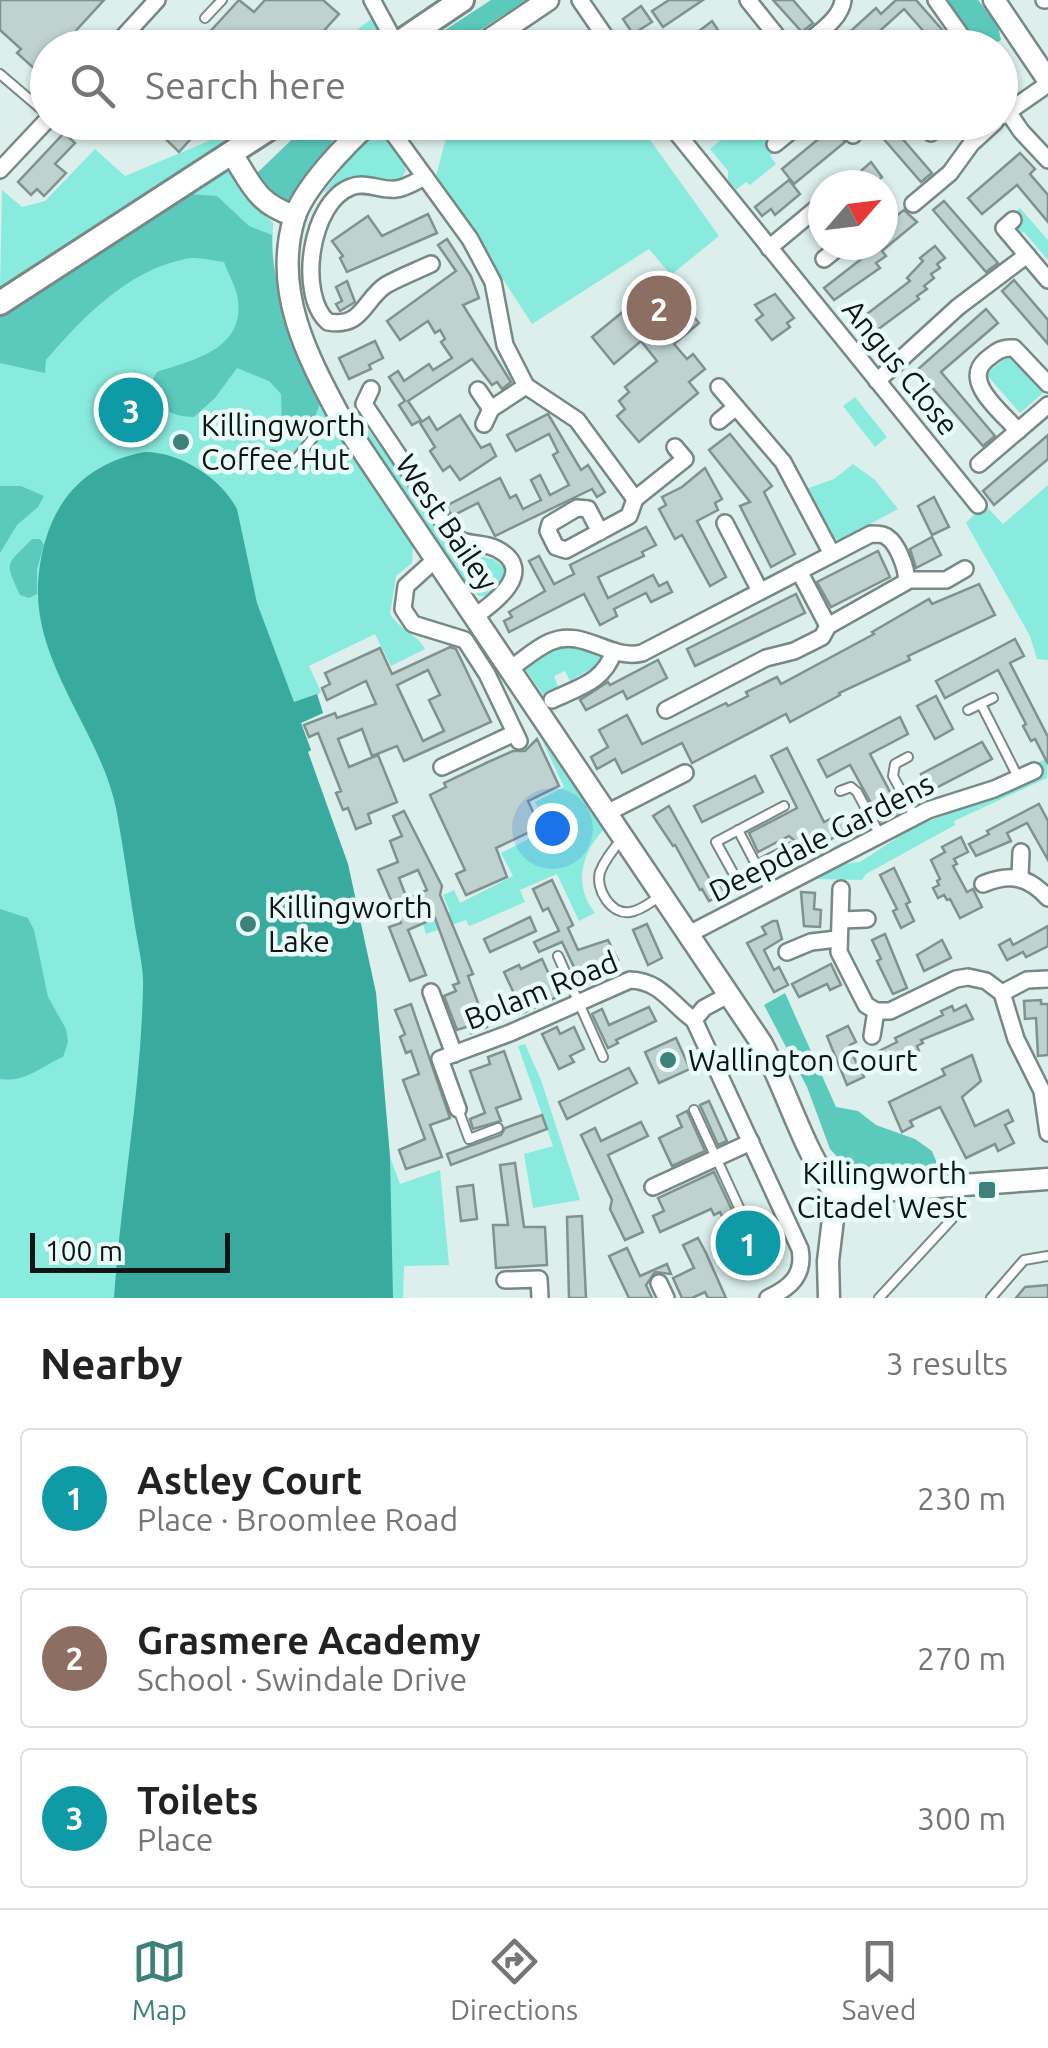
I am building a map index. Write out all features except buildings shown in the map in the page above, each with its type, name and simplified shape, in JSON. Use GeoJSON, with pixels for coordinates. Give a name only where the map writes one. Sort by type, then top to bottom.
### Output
{"type":"FeatureCollection","features":[{"type":"Feature","properties":{"kind":"main road"},"geometry":{"type":"LineString","coordinates":[[417,30],[462,0]]}},
{"type":"Feature","properties":{"kind":"main road"},"geometry":{"type":"LineString","coordinates":[[0,304],[253,140]]}},
{"type":"Feature","properties":{"kind":"street"},"geometry":{"type":"LineString","coordinates":[[130,30],[157,0]]}},
{"type":"Feature","properties":{"kind":"street"},"geometry":{"type":"LineString","coordinates":[[372,0],[386,30]]}},
{"type":"Feature","properties":{"kind":"street"},"geometry":{"type":"LineString","coordinates":[[504,30],[548,0]]}},
{"type":"Feature","properties":{"kind":"street"},"geometry":{"type":"LineString","coordinates":[[580,0],[601,30]]}},
{"type":"Feature","properties":{"kind":"street"},"geometry":{"type":"LineString","coordinates":[[748,0],[772,30]]}},
{"type":"Feature","properties":{"kind":"street"},"geometry":{"type":"LineString","coordinates":[[821,30],[837,16],[843,0]]}},
{"type":"Feature","properties":{"kind":"street"},"geometry":{"type":"LineString","coordinates":[[936,0],[957,30]]}},
{"type":"Feature","properties":{"kind":"street"},"geometry":{"type":"LineString","coordinates":[[994,0],[1014,30]]}},
{"type":"Feature","properties":{"kind":"street"},"geometry":{"type":"LineString","coordinates":[[1018,36],[1048,82],[1018,101]]}},
{"type":"Feature","properties":{"kind":"street"},"geometry":{"type":"LineString","coordinates":[[1018,127],[1048,160]]}},
{"type":"Feature","properties":{"kind":"street"},"geometry":{"type":"LineString","coordinates":[[0,170],[30,137]]}},
{"type":"Feature","properties":{"kind":"street"},"geometry":{"type":"LineString","coordinates":[[232,154],[259,198],[273,209],[294,216],[354,140]]}},
{"type":"Feature","properties":{"kind":"street"},"geometry":{"type":"LineString","coordinates":[[399,140],[470,239],[493,282],[506,345],[526,386],[577,420],[636,499]]}},
{"type":"Feature","properties":{"kind":"street","name":"Angus Close"},"geometry":{"type":"LineString","coordinates":[[682,140],[978,505]]}},
{"type":"Feature","properties":{"kind":"street"},"geometry":{"type":"LineString","coordinates":[[912,204],[950,172],[975,140]]}},
{"type":"Feature","properties":{"kind":"street"},"geometry":{"type":"LineString","coordinates":[[421,264],[382,287],[371,304],[340,324],[328,322],[314,305],[310,280],[313,248],[330,203],[348,188],[361,184],[397,189],[425,177]]}},
{"type":"Feature","properties":{"kind":"street","name":"West Bailey"},"geometry":{"type":"LineString","coordinates":[[294,216],[289,261],[291,307],[308,358],[340,417],[730,994],[782,1082],[822,1176],[836,1194]]}},
{"type":"Feature","properties":{"kind":"street"},"geometry":{"type":"LineString","coordinates":[[769,248],[808,216]]}},
{"type":"Feature","properties":{"kind":"street"},"geometry":{"type":"LineString","coordinates":[[1014,220],[1004,228],[1048,280]]}},
{"type":"Feature","properties":{"kind":"street"},"geometry":{"type":"LineString","coordinates":[[877,381],[958,307],[1027,255]]}},
{"type":"Feature","properties":{"kind":"street"},"geometry":{"type":"LineString","coordinates":[[1018,431],[980,386],[976,375],[980,366],[998,350],[1014,348],[1048,384]]}},
{"type":"Feature","properties":{"kind":"street"},"geometry":{"type":"LineString","coordinates":[[478,390],[487,416],[526,386]]}},
{"type":"Feature","properties":{"kind":"street"},"geometry":{"type":"LineString","coordinates":[[719,387],[783,462],[832,554]]}},
{"type":"Feature","properties":{"kind":"street"},"geometry":{"type":"LineString","coordinates":[[371,389],[364,404],[451,534],[458,540],[494,548],[510,562],[510,588],[474,616]]}},
{"type":"Feature","properties":{"kind":"street"},"geometry":{"type":"LineString","coordinates":[[979,464],[1048,406]]}},
{"type":"Feature","properties":{"kind":"street"},"geometry":{"type":"LineString","coordinates":[[719,421],[736,407]]}},
{"type":"Feature","properties":{"kind":"street"},"geometry":{"type":"LineString","coordinates":[[600,532],[629,516],[636,499],[685,459],[676,447]]}},
{"type":"Feature","properties":{"kind":"street"},"geometry":{"type":"LineString","coordinates":[[732,527],[760,591]]}},
{"type":"Feature","properties":{"kind":"street"},"geometry":{"type":"LineString","coordinates":[[510,669],[558,639],[585,639],[626,654],[642,653],[871,534],[882,534],[890,540],[907,580]]}},
{"type":"Feature","properties":{"kind":"street"},"geometry":{"type":"LineString","coordinates":[[436,559],[406,586],[403,609],[413,624],[465,640],[487,674],[517,737],[442,767]]}},
{"type":"Feature","properties":{"kind":"street"},"geometry":{"type":"LineString","coordinates":[[666,710],[681,694],[822,638],[828,626],[907,580],[946,580],[965,569]]}},
{"type":"Feature","properties":{"kind":"street"},"geometry":{"type":"LineString","coordinates":[[799,571],[828,626]]}},
{"type":"Feature","properties":{"kind":"street"},"geometry":{"type":"LineString","coordinates":[[552,700],[601,676],[614,651]]}},
{"type":"Feature","properties":{"kind":"street"},"geometry":{"type":"LineString","coordinates":[[559,677],[568,692]]}},
{"type":"Feature","properties":{"kind":"street","name":"Deepdale Gardens"},"geometry":{"type":"LineString","coordinates":[[689,934],[915,817],[1027,775]]}},
{"type":"Feature","properties":{"kind":"street"},"geometry":{"type":"LineString","coordinates":[[607,813],[679,776],[681,794]]}},
{"type":"Feature","properties":{"kind":"street"},"geometry":{"type":"LineString","coordinates":[[1020,877],[1021,852]]}},
{"type":"Feature","properties":{"kind":"street"},"geometry":{"type":"LineString","coordinates":[[983,884],[1008,876],[1020,877],[1048,898]]}},
{"type":"Feature","properties":{"kind":"street"},"geometry":{"type":"LineString","coordinates":[[841,889],[839,952],[861,998],[876,1011],[898,1008],[956,980],[986,981],[1002,993],[1016,1039],[1042,1091],[1048,1132]]}},
{"type":"Feature","properties":{"kind":"street"},"geometry":{"type":"LineString","coordinates":[[842,920],[866,919]]}},
{"type":"Feature","properties":{"kind":"street"},"geometry":{"type":"LineString","coordinates":[[787,952],[811,942],[838,939]]}},
{"type":"Feature","properties":{"kind":"street"},"geometry":{"type":"LineString","coordinates":[[1002,993],[1027,980],[1048,979]]}},
{"type":"Feature","properties":{"kind":"street","name":"Bolam Road"},"geometry":{"type":"LineString","coordinates":[[458,1109],[440,1059],[630,980],[645,981],[667,994],[694,1020]]}},
{"type":"Feature","properties":{"kind":"street","name":"Bolam Road"},"geometry":{"type":"LineString","coordinates":[[431,992],[454,1054]]}},
{"type":"Feature","properties":{"kind":"street"},"geometry":{"type":"LineString","coordinates":[[730,994],[704,1008],[694,1020],[796,1238],[802,1259],[790,1285],[770,1298]]}},
{"type":"Feature","properties":{"kind":"street"},"geometry":{"type":"LineString","coordinates":[[872,1036],[876,1011]]}},
{"type":"Feature","properties":{"kind":"street"},"geometry":{"type":"LineString","coordinates":[[653,1187],[751,1142]]}},
{"type":"Feature","properties":{"kind":"street"},"geometry":{"type":"LineString","coordinates":[[830,1298],[828,1261],[836,1194],[1048,1179]]}},
{"type":"Feature","properties":{"kind":"street"},"geometry":{"type":"LineString","coordinates":[[505,1280],[539,1279],[540,1298]]}},
{"type":"Feature","properties":{"kind":"lane"},"geometry":{"type":"LineString","coordinates":[[205,18],[222,0]]}},
{"type":"Feature","properties":{"kind":"lane"},"geometry":{"type":"LineString","coordinates":[[0,74],[30,101]]}},
{"type":"Feature","properties":{"kind":"lane"},"geometry":{"type":"LineString","coordinates":[[271,456],[293,463],[320,428],[340,417]]}},
{"type":"Feature","properties":{"kind":"lane"},"geometry":{"type":"LineString","coordinates":[[968,710],[993,698]]}},
{"type":"Feature","properties":{"kind":"lane"},"geometry":{"type":"LineString","coordinates":[[981,704],[1027,775]]}},
{"type":"Feature","properties":{"kind":"lane"},"geometry":{"type":"LineString","coordinates":[[908,757],[895,764],[893,776],[915,817]]}},
{"type":"Feature","properties":{"kind":"lane"},"geometry":{"type":"LineString","coordinates":[[840,791],[851,786],[857,792],[880,835]]}},
{"type":"Feature","properties":{"kind":"lane"},"geometry":{"type":"LineString","coordinates":[[732,872],[716,842],[784,806]]}},
{"type":"Feature","properties":{"kind":"lane"},"geometry":{"type":"LineString","coordinates":[[738,830],[770,891]]}},
{"type":"Feature","properties":{"kind":"lane"},"geometry":{"type":"LineString","coordinates":[[624,837],[600,872],[603,895],[618,910],[630,912],[663,895]]}},
{"type":"Feature","properties":{"kind":"lane"},"geometry":{"type":"LineString","coordinates":[[757,866],[792,847]]}},
{"type":"Feature","properties":{"kind":"lane"},"geometry":{"type":"LineString","coordinates":[[558,956],[603,1057]]}},
{"type":"Feature","properties":{"kind":"lane"},"geometry":{"type":"LineString","coordinates":[[458,1109],[469,1139],[498,1128]]}},
{"type":"Feature","properties":{"kind":"lane"},"geometry":{"type":"LineString","coordinates":[[694,1110],[742,1214]]}},
{"type":"Feature","properties":{"kind":"lane"},"geometry":{"type":"LineString","coordinates":[[879,1298],[952,1220],[958,1205],[955,1186]]}},
{"type":"Feature","properties":{"kind":"lane"},"geometry":{"type":"LineString","coordinates":[[991,1298],[1024,1260],[1048,1256]]}},
{"type":"Feature","properties":{"kind":"green space"},"geometry":{"type":"Polygon","coordinates":[[[374,17],[378,30],[357,30],[374,17]]]}},
{"type":"Feature","properties":{"kind":"green space"},"geometry":{"type":"Polygon","coordinates":[[[211,140],[233,140],[0,288],[2,190],[22,207],[45,201],[95,149],[125,176],[211,140]]]}},
{"type":"Feature","properties":{"kind":"green space"},"geometry":{"type":"Polygon","coordinates":[[[368,140],[390,140],[406,171],[401,179],[352,180],[322,194],[368,140]]]}},
{"type":"Feature","properties":{"kind":"green space"},"geometry":{"type":"Polygon","coordinates":[[[446,140],[650,140],[719,236],[671,275],[649,249],[532,324],[436,176],[446,140]]]}},
{"type":"Feature","properties":{"kind":"green space"},"geometry":{"type":"Polygon","coordinates":[[[721,140],[776,140],[782,147],[770,156],[776,164],[750,185],[746,182],[736,190],[728,180],[728,171],[710,149],[721,140]]]}},
{"type":"Feature","properties":{"kind":"green space"},"geometry":{"type":"Polygon","coordinates":[[[225,166],[246,198],[273,223],[272,261],[297,354],[337,436],[413,546],[412,563],[396,576],[390,614],[425,649],[391,666],[375,634],[309,666],[321,692],[317,695],[323,713],[301,723],[348,864],[376,993],[390,1157],[400,1184],[440,1170],[449,1265],[404,1266],[403,1298],[0,1298],[0,312],[225,166]]]}},
{"type":"Feature","properties":{"kind":"green space"},"geometry":{"type":"Polygon","coordinates":[[[1020,208],[1048,240],[1048,260],[1024,232],[1015,235],[1012,214],[1020,208]]]}},
{"type":"Feature","properties":{"kind":"green space"},"geometry":{"type":"Polygon","coordinates":[[[1009,355],[1043,393],[1020,413],[986,374],[1009,355]]]}},
{"type":"Feature","properties":{"kind":"green space"},"geometry":{"type":"Polygon","coordinates":[[[855,397],[887,437],[875,447],[843,406],[855,397]]]}},
{"type":"Feature","properties":{"kind":"green space"},"geometry":{"type":"Polygon","coordinates":[[[362,413],[364,424],[382,449],[387,449],[413,495],[419,497],[457,552],[493,559],[505,568],[506,580],[491,596],[479,596],[470,589],[353,418],[362,413]]]}},
{"type":"Feature","properties":{"kind":"green space"},"geometry":{"type":"Polygon","coordinates":[[[853,464],[875,480],[898,509],[840,540],[829,538],[803,490],[834,479],[853,464]]]}},
{"type":"Feature","properties":{"kind":"green space"},"geometry":{"type":"Polygon","coordinates":[[[1048,485],[1048,660],[1037,659],[1030,636],[966,523],[984,504],[1003,524],[1048,485]]]}},
{"type":"Feature","properties":{"kind":"green space"},"geometry":{"type":"Polygon","coordinates":[[[575,643],[602,652],[606,660],[570,681],[565,671],[554,676],[558,687],[543,695],[526,670],[547,651],[575,643]]]}},
{"type":"Feature","properties":{"kind":"green space"},"geometry":{"type":"Polygon","coordinates":[[[542,740],[604,829],[590,849],[583,870],[584,892],[595,913],[579,921],[557,874],[520,890],[525,902],[469,926],[466,920],[426,934],[423,924],[450,912],[443,895],[454,890],[460,903],[513,876],[501,853],[548,829],[535,802],[564,787],[542,740]]]}},
{"type":"Feature","properties":{"kind":"green space"},"geometry":{"type":"Polygon","coordinates":[[[1048,758],[1047,778],[954,821],[955,825],[866,874],[862,880],[814,879],[841,864],[860,862],[914,827],[1009,790],[1035,774],[1037,763],[1048,758]]]}},
{"type":"Feature","properties":{"kind":"green space"},"geometry":{"type":"Polygon","coordinates":[[[525,1044],[541,1080],[580,1200],[533,1208],[524,1154],[553,1146],[518,1046],[525,1044]]]}},
{"type":"Feature","properties":{"kind":"shaded area"},"geometry":{"type":"Polygon","coordinates":[[[491,0],[526,0],[481,30],[445,30],[491,0]]]}},
{"type":"Feature","properties":{"kind":"shaded area"},"geometry":{"type":"Polygon","coordinates":[[[943,0],[978,0],[999,30],[967,30],[943,0]]]}},
{"type":"Feature","properties":{"kind":"shaded area"},"geometry":{"type":"Polygon","coordinates":[[[291,140],[333,140],[293,206],[267,196],[255,175],[291,140]]]}},
{"type":"Feature","properties":{"kind":"shaded area"},"geometry":{"type":"Polygon","coordinates":[[[189,194],[217,196],[249,226],[272,235],[276,278],[287,321],[321,401],[311,427],[292,442],[282,430],[281,394],[269,381],[237,368],[215,398],[194,417],[166,409],[150,384],[157,372],[213,350],[233,331],[238,300],[224,262],[185,259],[125,285],[60,344],[46,360],[45,373],[0,363],[0,312],[189,194]]]}},
{"type":"Feature","properties":{"kind":"shaded area","name":"Killingworth Lake"},"geometry":{"type":"Polygon","coordinates":[[[145,452],[172,457],[198,469],[230,498],[237,509],[257,603],[294,702],[317,694],[323,713],[301,723],[348,864],[376,993],[390,1157],[393,1298],[114,1298],[139,1065],[142,971],[116,808],[95,749],[44,635],[38,604],[39,572],[50,528],[71,492],[102,467],[145,452]]]}},
{"type":"Feature","properties":{"kind":"shaded area"},"geometry":{"type":"Polygon","coordinates":[[[0,486],[21,486],[44,496],[38,507],[17,525],[0,553],[0,486]]]}},
{"type":"Feature","properties":{"kind":"shaded area"},"geometry":{"type":"Polygon","coordinates":[[[32,539],[40,539],[44,545],[37,569],[37,594],[29,598],[20,595],[10,564],[32,539]]]}},
{"type":"Feature","properties":{"kind":"shaded area"},"geometry":{"type":"Polygon","coordinates":[[[0,909],[28,918],[48,997],[66,1029],[68,1042],[63,1057],[9,1080],[0,1079],[0,909]]]}},
{"type":"Feature","properties":{"kind":"shaded area"},"geometry":{"type":"Polygon","coordinates":[[[785,993],[836,1107],[858,1111],[876,1125],[915,1139],[932,1151],[941,1173],[880,1174],[848,1168],[830,1149],[807,1087],[764,1005],[785,993]]]}},
{"type":"Feature","properties":{"kind":"place","name":"Grasmere Academy"},"geometry":{"type":"Point","coordinates":[659,308]}},
{"type":"Feature","properties":{"kind":"place","name":"Toilets"},"geometry":{"type":"Point","coordinates":[131,410]}},
{"type":"Feature","properties":{"kind":"place","name":"Killingworth Coffee Hut"},"geometry":{"type":"Point","coordinates":[181,442]}},
{"type":"Feature","properties":{"kind":"place","name":"Killingworth Lake"},"geometry":{"type":"Point","coordinates":[248,924]}},
{"type":"Feature","properties":{"kind":"place","name":"Wallington Court"},"geometry":{"type":"Point","coordinates":[668,1060]}},
{"type":"Feature","properties":{"kind":"place","name":"Killingworth Citadel West"},"geometry":{"type":"Point","coordinates":[987,1190]}},
{"type":"Feature","properties":{"kind":"place","name":"Astley Court"},"geometry":{"type":"Point","coordinates":[748,1243]}}]}
